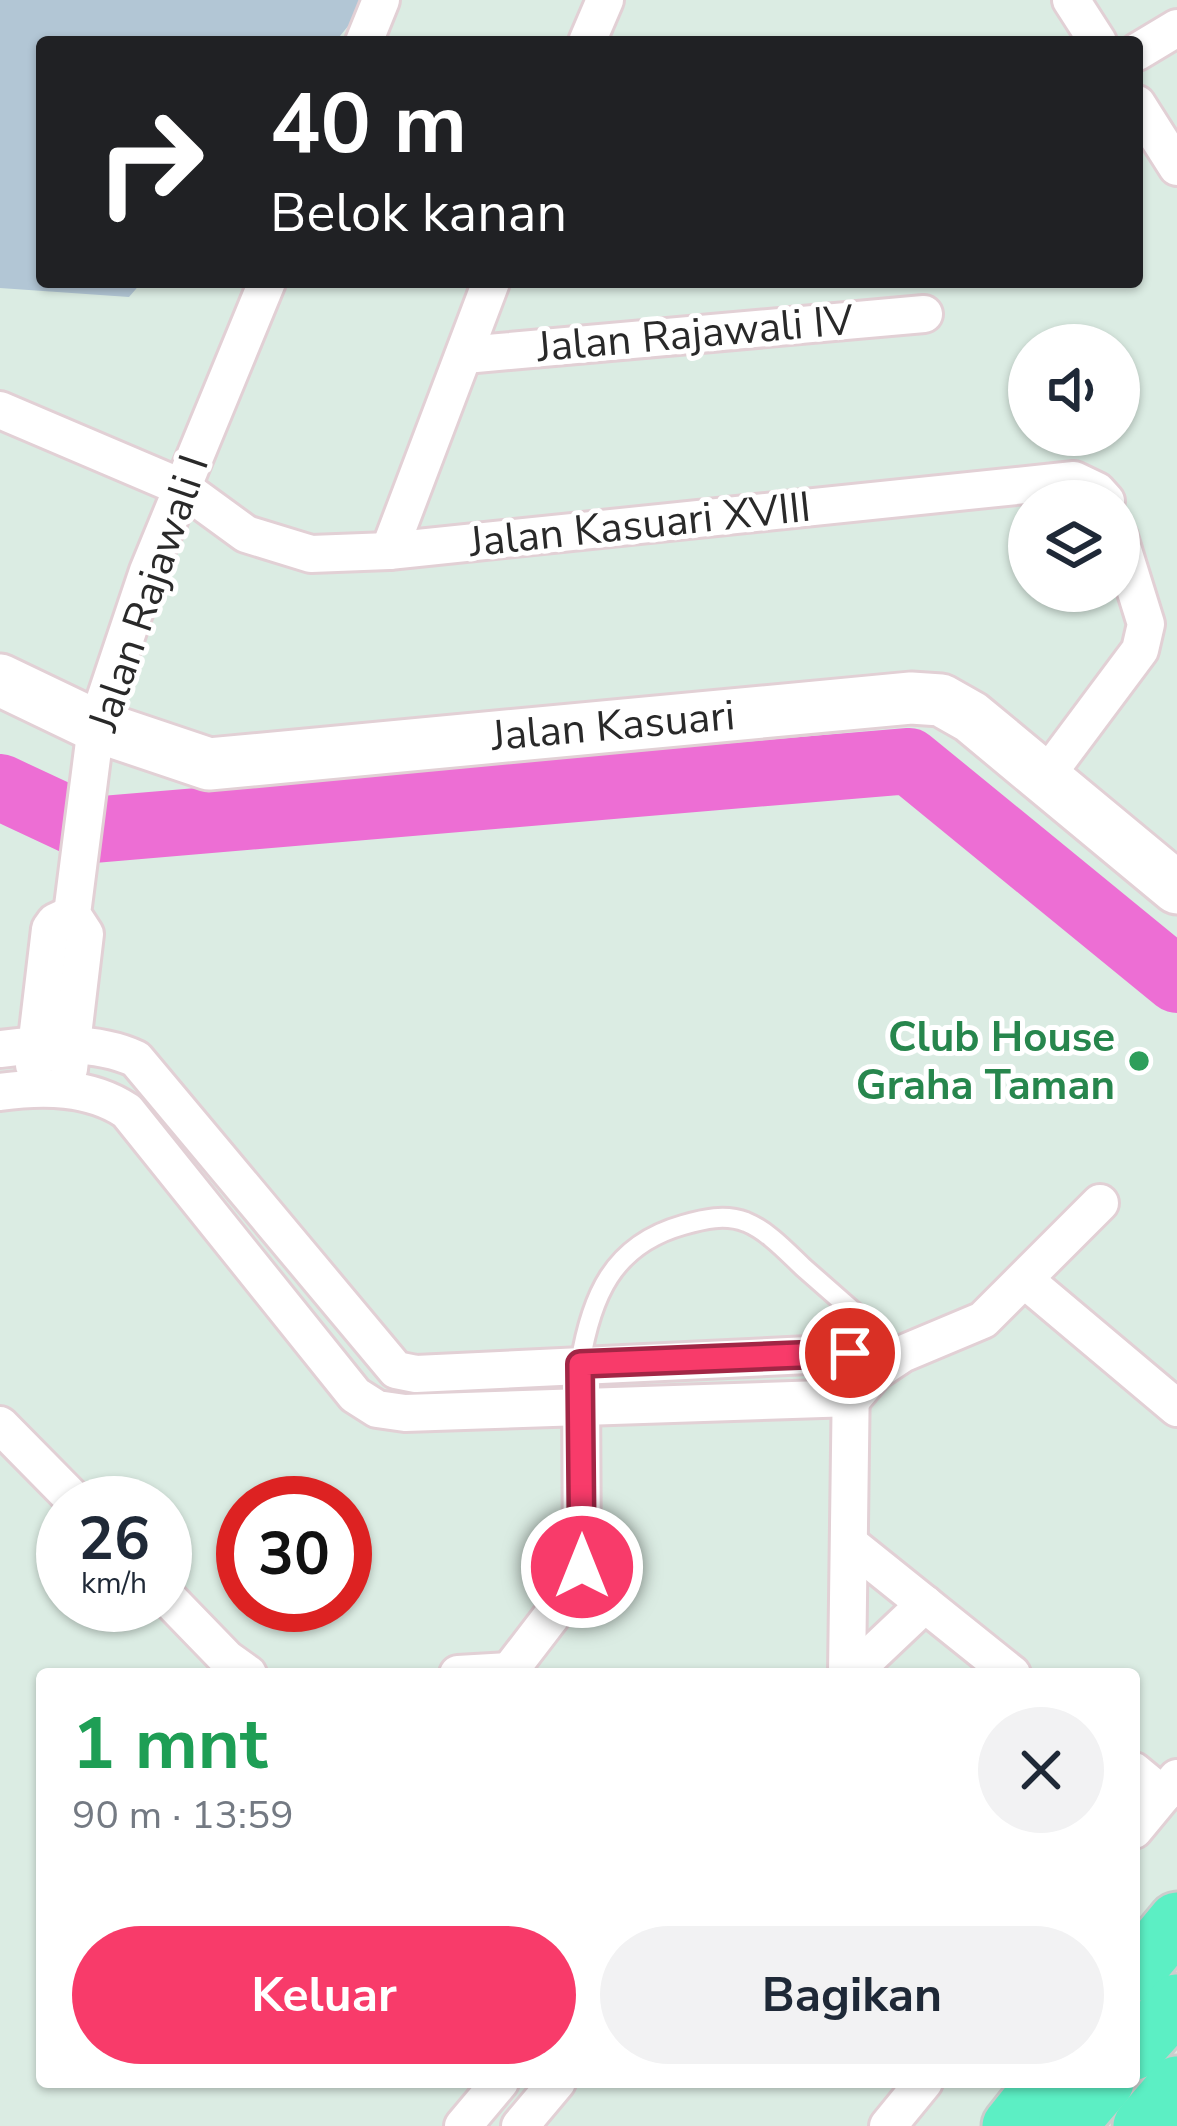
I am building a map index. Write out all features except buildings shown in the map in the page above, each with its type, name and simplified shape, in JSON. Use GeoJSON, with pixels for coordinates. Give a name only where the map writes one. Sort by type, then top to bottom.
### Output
{"type":"FeatureCollection","features":[{"type":"Feature","properties":{"kind":"main road","name":"Jalan Kasuari"},"geometry":{"type":"LineString","coordinates":[[0,680],[97,726],[209,764],[910,698],[941,700],[1046,776],[1177,888]]}},
{"type":"Feature","properties":{"kind":"main road"},"geometry":{"type":"LineString","coordinates":[[1140,1966],[1177,1921]]}},
{"type":"Feature","properties":{"kind":"main road"},"geometry":{"type":"LineString","coordinates":[[1140,2044],[1177,2003]]}},
{"type":"Feature","properties":{"kind":"main road"},"geometry":{"type":"LineString","coordinates":[[1010,2126],[1041,2088]]}},
{"type":"Feature","properties":{"kind":"street"},"geometry":{"type":"LineString","coordinates":[[366,36],[381,0]]}},
{"type":"Feature","properties":{"kind":"street"},"geometry":{"type":"LineString","coordinates":[[590,36],[605,0]]}},
{"type":"Feature","properties":{"kind":"street"},"geometry":{"type":"LineString","coordinates":[[1071,0],[1094,36]]}},
{"type":"Feature","properties":{"kind":"street"},"geometry":{"type":"LineString","coordinates":[[1143,48],[1177,28]]}},
{"type":"Feature","properties":{"kind":"street"},"geometry":{"type":"LineString","coordinates":[[1143,113],[1177,167]]}},
{"type":"Feature","properties":{"kind":"street","name":"Jalan Rajawali I"},"geometry":{"type":"LineString","coordinates":[[33,1090],[54,1046],[50,929],[72,910],[97,726],[148,571],[265,288]]}},
{"type":"Feature","properties":{"kind":"street"},"geometry":{"type":"LineString","coordinates":[[388,551],[489,288]]}},
{"type":"Feature","properties":{"kind":"street","name":"Jalan Rajawali IV"},"geometry":{"type":"LineString","coordinates":[[465,355],[924,314]]}},
{"type":"Feature","properties":{"kind":"street","name":"Jalan Kasuari XVIII"},"geometry":{"type":"LineString","coordinates":[[0,410],[183,488],[246,534],[311,554],[388,551],[1008,487]]}},
{"type":"Feature","properties":{"kind":"street"},"geometry":{"type":"LineString","coordinates":[[1046,776],[1140,650],[1146,624],[1140,605]]}},
{"type":"Feature","properties":{"kind":"street"},"geometry":{"type":"LineString","coordinates":[[0,1049],[117,1050],[136,1059],[396,1370],[416,1374],[580,1364],[870,1369]]}},
{"type":"Feature","properties":{"kind":"street"},"geometry":{"type":"LineString","coordinates":[[33,1090],[93,1094],[127,1111],[355,1395],[377,1409],[405,1413],[582,1407],[870,1369],[983,1320],[1100,1203]]}},
{"type":"Feature","properties":{"kind":"street"},"geometry":{"type":"LineString","coordinates":[[1025,1280],[1177,1408]]}},
{"type":"Feature","properties":{"kind":"street"},"geometry":{"type":"LineString","coordinates":[[511,1668],[573,1588],[582,1567],[580,1364]]}},
{"type":"Feature","properties":{"kind":"street"},"geometry":{"type":"LineString","coordinates":[[849,1668],[850,1544],[870,1369]]}},
{"type":"Feature","properties":{"kind":"street"},"geometry":{"type":"LineString","coordinates":[[0,1425],[50,1476]]}},
{"type":"Feature","properties":{"kind":"street"},"geometry":{"type":"LineString","coordinates":[[850,1544],[1005,1668]]}},
{"type":"Feature","properties":{"kind":"street"},"geometry":{"type":"LineString","coordinates":[[856,1668],[926,1604]]}},
{"type":"Feature","properties":{"kind":"street"},"geometry":{"type":"LineString","coordinates":[[192,1623],[240,1668]]}},
{"type":"Feature","properties":{"kind":"street"},"geometry":{"type":"LineString","coordinates":[[1140,1774],[1170,1787],[1140,1823]]}},
{"type":"Feature","properties":{"kind":"street"},"geometry":{"type":"LineString","coordinates":[[463,2126],[495,2088]]}},
{"type":"Feature","properties":{"kind":"street"},"geometry":{"type":"LineString","coordinates":[[520,2126],[552,2088]]}},
{"type":"Feature","properties":{"kind":"street"},"geometry":{"type":"LineString","coordinates":[[888,2126],[920,2088]]}},
{"type":"Feature","properties":{"kind":"lane"},"geometry":{"type":"LineString","coordinates":[[580,1364],[586,1326],[621,1258],[637,1244],[673,1228],[726,1217],[749,1223],[773,1240],[870,1369]]}},
{"type":"Feature","properties":{"kind":"shaded area"},"geometry":{"type":"Polygon","coordinates":[[[0,0],[362,0],[363,8],[340,36],[36,36],[36,288],[137,288],[129,297],[0,288],[0,0]]]}},
{"type":"Feature","properties":{"kind":"waterway"},"geometry":{"type":"LineString","coordinates":[[0,787],[92,830],[909,761],[1177,980]]}},
{"type":"Feature","properties":{"kind":"place","name":"Club House Graha Taman"},"geometry":{"type":"Point","coordinates":[1139,1061]}},
{"type":"Feature","properties":{"kind":"route"},"geometry":{"type":"LineString","coordinates":[[582,1567],[580,1364],[850,1353]]}}]}
